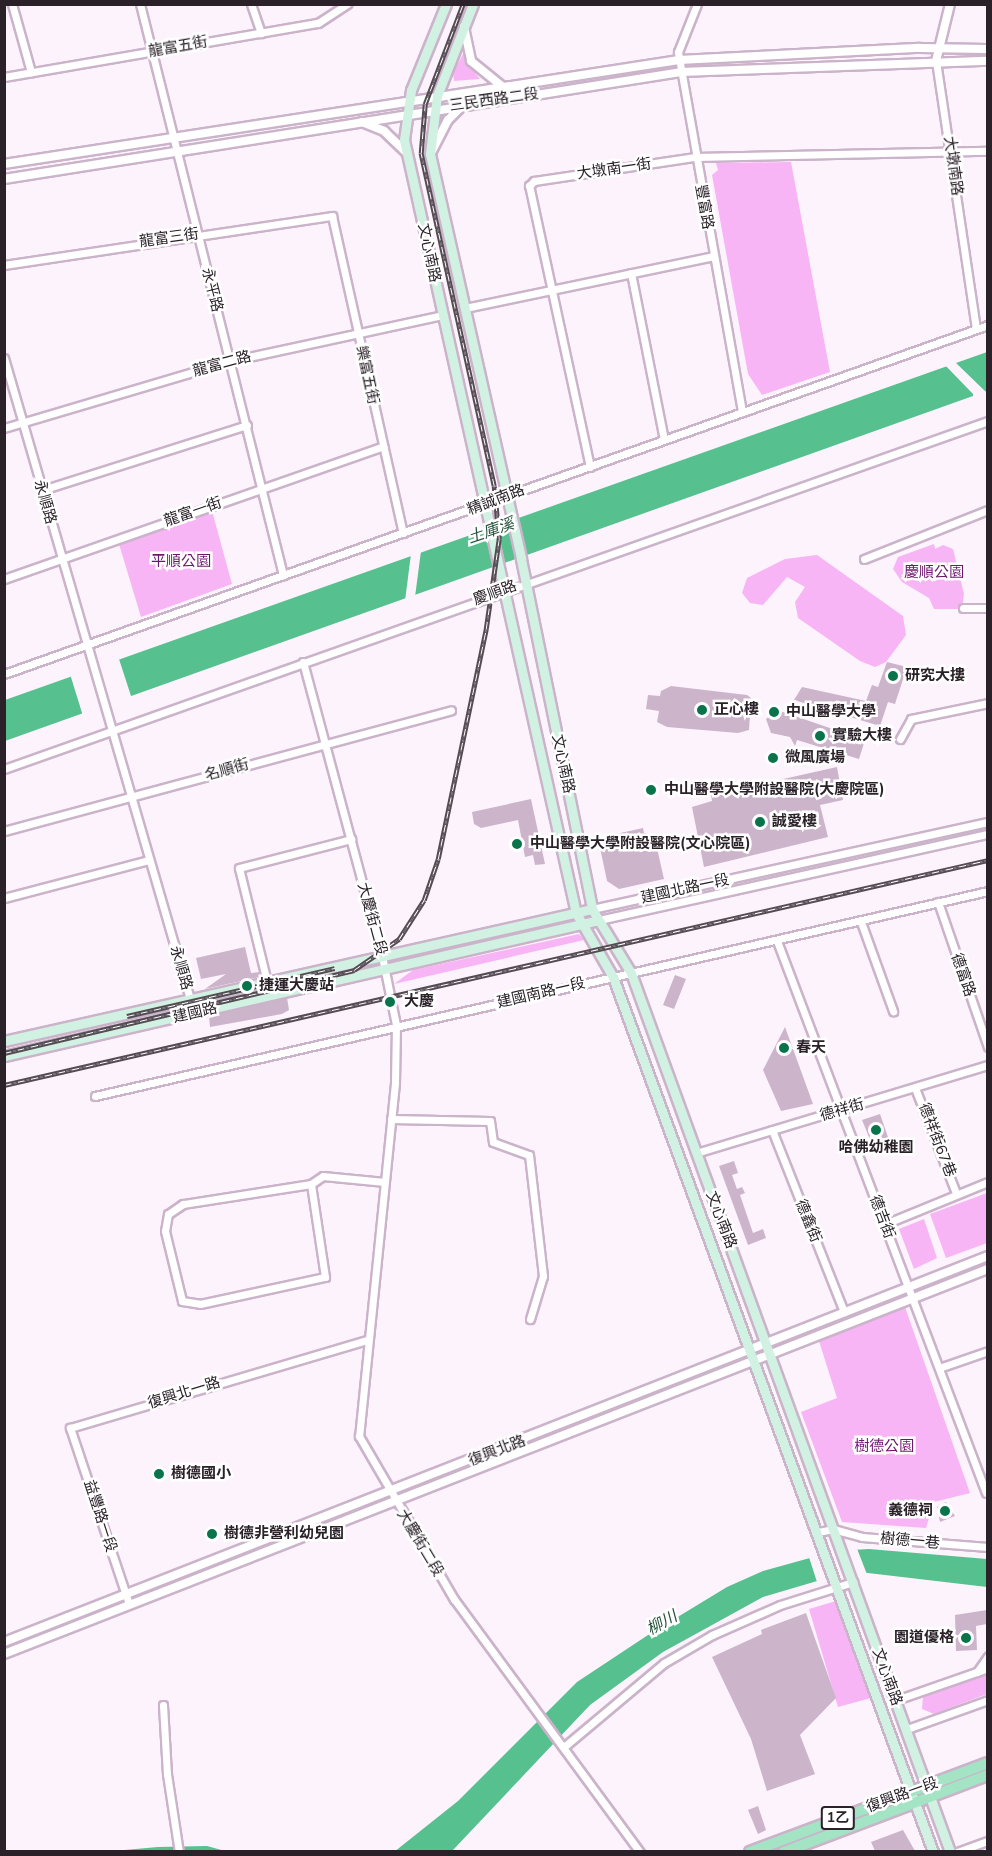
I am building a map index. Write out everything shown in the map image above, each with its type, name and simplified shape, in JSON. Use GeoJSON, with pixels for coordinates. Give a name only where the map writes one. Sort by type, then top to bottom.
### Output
{"type":"FeatureCollection","features":[{"type":"Feature","properties":{"kind":"main road","name":"文心南路"},"geometry":{"type":"LineString","coordinates":[[446,4],[408,100],[405,114],[407,153],[576,913],[613,977],[933,1851]]}},
{"type":"Feature","properties":{"kind":"main road","name":"文心南路"},"geometry":{"type":"LineString","coordinates":[[473,4],[437,96],[433,110],[430,154],[508,498],[592,909],[631,973],[950,1851]]}},
{"type":"Feature","properties":{"kind":"main road","name":"建國北路一段"},"geometry":{"type":"LineString","coordinates":[[382,956],[592,909]]}},
{"type":"Feature","properties":{"kind":"main road","name":"建國北路一段"},"geometry":{"type":"LineString","coordinates":[[385,969],[599,920]]}},
{"type":"Feature","properties":{"kind":"main road","name":"建國路"},"geometry":{"type":"LineString","coordinates":[[4,1041],[382,956]]}},
{"type":"Feature","properties":{"kind":"main road","name":"建國路"},"geometry":{"type":"LineString","coordinates":[[4,1056],[385,969]]}},
{"type":"Feature","properties":{"kind":"main road","name":"復興路一段"},"geometry":{"type":"LineString","coordinates":[[750,1851],[913,1796],[987,1763]]}},
{"type":"Feature","properties":{"kind":"main road","name":"復興路一段"},"geometry":{"type":"LineString","coordinates":[[929,1790],[987,1775]]}},
{"type":"Feature","properties":{"kind":"main road","name":"復興路一段"},"geometry":{"type":"LineString","coordinates":[[784,1851],[913,1796]]}},
{"type":"Feature","properties":{"kind":"street"},"geometry":{"type":"LineString","coordinates":[[12,4],[31,72]]}},
{"type":"Feature","properties":{"kind":"street","name":"永平路"},"geometry":{"type":"LineString","coordinates":[[140,4],[284,575]]}},
{"type":"Feature","properties":{"kind":"street"},"geometry":{"type":"LineString","coordinates":[[251,4],[261,33]]}},
{"type":"Feature","properties":{"kind":"street","name":"龍富五街"},"geometry":{"type":"LineString","coordinates":[[4,77],[318,23],[347,4]]}},
{"type":"Feature","properties":{"kind":"street","name":"豐富路"},"geometry":{"type":"LineString","coordinates":[[697,4],[679,48],[679,60],[742,412]]}},
{"type":"Feature","properties":{"kind":"street","name":"大墩南路"},"geometry":{"type":"LineString","coordinates":[[950,4],[936,61],[951,149],[976,329]]}},
{"type":"Feature","properties":{"kind":"street"},"geometry":{"type":"LineString","coordinates":[[464,27],[471,61],[503,87]]}},
{"type":"Feature","properties":{"kind":"street","name":"三民西路二段"},"geometry":{"type":"LineString","coordinates":[[4,164],[679,60],[938,48],[987,49]]}},
{"type":"Feature","properties":{"kind":"street","name":"三民西路二段"},"geometry":{"type":"LineString","coordinates":[[4,179],[359,121],[681,72],[936,61],[987,61]]}},
{"type":"Feature","properties":{"kind":"street"},"geometry":{"type":"LineString","coordinates":[[430,154],[448,120],[464,105]]}},
{"type":"Feature","properties":{"kind":"street"},"geometry":{"type":"LineString","coordinates":[[359,121],[384,131],[407,153]]}},
{"type":"Feature","properties":{"kind":"street","name":"大墩南一街"},"geometry":{"type":"LineString","coordinates":[[590,466],[529,186],[534,181],[695,157],[951,149],[987,151]]}},
{"type":"Feature","properties":{"kind":"street","name":"龍富三街"},"geometry":{"type":"LineString","coordinates":[[4,265],[198,233],[332,216]]}},
{"type":"Feature","properties":{"kind":"street","name":"樂富五街"},"geometry":{"type":"LineString","coordinates":[[332,216],[403,533]]}},
{"type":"Feature","properties":{"kind":"street"},"geometry":{"type":"LineString","coordinates":[[465,308],[713,256]]}},
{"type":"Feature","properties":{"kind":"street"},"geometry":{"type":"LineString","coordinates":[[631,273],[664,439]]}},
{"type":"Feature","properties":{"kind":"street","name":"龍富二路"},"geometry":{"type":"LineString","coordinates":[[4,428],[230,361],[442,315]]}},
{"type":"Feature","properties":{"kind":"street","name":"精誠南路"},"geometry":{"type":"LineString","coordinates":[[4,674],[508,498],[664,439],[987,325]]}},
{"type":"Feature","properties":{"kind":"street","name":"永順路"},"geometry":{"type":"LineString","coordinates":[[4,358],[190,999]]}},
{"type":"Feature","properties":{"kind":"street","name":"慶順路"},"geometry":{"type":"LineString","coordinates":[[4,769],[505,589],[987,421]]}},
{"type":"Feature","properties":{"kind":"street"},"geometry":{"type":"LineString","coordinates":[[42,490],[247,425]]}},
{"type":"Feature","properties":{"kind":"street","name":"龍富一街"},"geometry":{"type":"LineString","coordinates":[[4,579],[383,446]]}},
{"type":"Feature","properties":{"kind":"street"},"geometry":{"type":"LineString","coordinates":[[864,559],[987,510]]}},
{"type":"Feature","properties":{"kind":"street"},"geometry":{"type":"LineString","coordinates":[[963,608],[987,608]]}},
{"type":"Feature","properties":{"kind":"street","name":"大慶街二段"},"geometry":{"type":"LineString","coordinates":[[303,662],[382,956],[396,1025],[391,1119],[359,1436],[454,1599],[640,1851]]}},
{"type":"Feature","properties":{"kind":"street"},"geometry":{"type":"LineString","coordinates":[[900,740],[912,720],[987,703]]}},
{"type":"Feature","properties":{"kind":"street","name":"名順街"},"geometry":{"type":"LineString","coordinates":[[4,831],[451,710]]}},
{"type":"Feature","properties":{"kind":"street","name":"建國北路一段"},"geometry":{"type":"LineString","coordinates":[[592,909],[987,822]]}},
{"type":"Feature","properties":{"kind":"street","name":"建國北路一段"},"geometry":{"type":"LineString","coordinates":[[599,920],[987,834]]}},
{"type":"Feature","properties":{"kind":"street"},"geometry":{"type":"LineString","coordinates":[[267,982],[239,868],[351,839]]}},
{"type":"Feature","properties":{"kind":"street"},"geometry":{"type":"LineString","coordinates":[[4,898],[150,860]]}},
{"type":"Feature","properties":{"kind":"street","name":"建國南路一段"},"geometry":{"type":"LineString","coordinates":[[95,1096],[396,1025],[861,922],[987,891]]}},
{"type":"Feature","properties":{"kind":"street","name":"德富路"},"geometry":{"type":"LineString","coordinates":[[938,902],[987,1047]]}},
{"type":"Feature","properties":{"kind":"street"},"geometry":{"type":"LineString","coordinates":[[861,922],[893,1011]]}},
{"type":"Feature","properties":{"kind":"street","name":"德吉街"},"geometry":{"type":"LineString","coordinates":[[777,941],[986,1493]]}},
{"type":"Feature","properties":{"kind":"street","name":"德祥街"},"geometry":{"type":"LineString","coordinates":[[696,1153],[987,1065]]}},
{"type":"Feature","properties":{"kind":"street","name":"德祥街67巷"},"geometry":{"type":"LineString","coordinates":[[915,1088],[956,1193]]}},
{"type":"Feature","properties":{"kind":"street"},"geometry":{"type":"LineString","coordinates":[[391,1119],[490,1121],[493,1142],[529,1155],[543,1276],[530,1319]]}},
{"type":"Feature","properties":{"kind":"street","name":"德鑫街"},"geometry":{"type":"LineString","coordinates":[[772,1130],[844,1311]]}},
{"type":"Feature","properties":{"kind":"street"},"geometry":{"type":"LineString","coordinates":[[311,1184],[325,1277],[200,1304],[182,1301],[165,1231],[168,1214],[183,1204],[311,1184],[323,1176],[385,1182]]}},
{"type":"Feature","properties":{"kind":"street"},"geometry":{"type":"LineString","coordinates":[[885,1224],[987,1182]]}},
{"type":"Feature","properties":{"kind":"street","name":"復興北路"},"geometry":{"type":"LineString","coordinates":[[4,1654],[754,1361],[769,1349],[844,1311],[987,1256]]}},
{"type":"Feature","properties":{"kind":"street","name":"復興北路"},"geometry":{"type":"LineString","coordinates":[[4,1642],[391,1494],[750,1351],[769,1349],[987,1269]]}},
{"type":"Feature","properties":{"kind":"street","name":"復興北一路"},"geometry":{"type":"LineString","coordinates":[[70,1428],[367,1340]]}},
{"type":"Feature","properties":{"kind":"street"},"geometry":{"type":"LineString","coordinates":[[939,1368],[987,1351]]}},
{"type":"Feature","properties":{"kind":"street","name":"益豐路一段"},"geometry":{"type":"LineString","coordinates":[[70,1428],[128,1593],[129,1604]]}},
{"type":"Feature","properties":{"kind":"street"},"geometry":{"type":"LineString","coordinates":[[818,1532],[834,1529]]}},
{"type":"Feature","properties":{"kind":"street","name":"樹德一巷"},"geometry":{"type":"LineString","coordinates":[[834,1529],[862,1537],[987,1547]]}},
{"type":"Feature","properties":{"kind":"street"},"geometry":{"type":"LineString","coordinates":[[563,1745],[602,1711],[678,1654],[746,1618],[851,1579]]}},
{"type":"Feature","properties":{"kind":"street"},"geometry":{"type":"LineString","coordinates":[[977,1672],[987,1656]]}},
{"type":"Feature","properties":{"kind":"street"},"geometry":{"type":"LineString","coordinates":[[896,1700],[987,1668]]}},
{"type":"Feature","properties":{"kind":"street"},"geometry":{"type":"LineString","coordinates":[[907,1729],[987,1700]]}},
{"type":"Feature","properties":{"kind":"street"},"geometry":{"type":"LineString","coordinates":[[162,1705],[179,1851]]}},
{"type":"Feature","properties":{"kind":"street"},"geometry":{"type":"LineString","coordinates":[[957,1851],[987,1841]]}},
{"type":"Feature","properties":{"kind":"green space"},"geometry":{"type":"Polygon","coordinates":[[[464,52],[469,65],[480,79],[454,81],[453,73],[464,52]]]}},
{"type":"Feature","properties":{"kind":"green space"},"geometry":{"type":"Polygon","coordinates":[[[791,162],[830,372],[762,395],[748,374],[712,175],[718,170],[716,163],[791,162]]]}},
{"type":"Feature","properties":{"kind":"green space","name":"平順公園"},"geometry":{"type":"Polygon","coordinates":[[[212,511],[232,584],[141,617],[119,544],[212,511]]]}},
{"type":"Feature","properties":{"kind":"green space","name":"慶順公園"},"geometry":{"type":"Polygon","coordinates":[[[934,544],[935,549],[943,545],[953,549],[964,594],[962,609],[934,609],[929,598],[902,582],[893,569],[898,557],[934,544]]]}},
{"type":"Feature","properties":{"kind":"green space"},"geometry":{"type":"Polygon","coordinates":[[[817,555],[903,616],[906,635],[886,662],[875,667],[860,661],[798,618],[795,602],[805,587],[787,577],[763,605],[750,603],[742,593],[747,578],[785,559],[817,555]]]}},
{"type":"Feature","properties":{"kind":"green space"},"geometry":{"type":"Polygon","coordinates":[[[579,934],[584,940],[394,984],[413,970],[579,934]]]}},
{"type":"Feature","properties":{"kind":"green space"},"geometry":{"type":"Polygon","coordinates":[[[987,1193],[987,1243],[946,1258],[930,1214],[987,1193]]]}},
{"type":"Feature","properties":{"kind":"green space"},"geometry":{"type":"Polygon","coordinates":[[[924,1219],[937,1258],[914,1269],[899,1229],[924,1219]]]}},
{"type":"Feature","properties":{"kind":"green space","name":"樹德公園"},"geometry":{"type":"Polygon","coordinates":[[[905,1307],[970,1493],[934,1502],[926,1528],[842,1522],[801,1412],[837,1398],[819,1341],[905,1307]]]}},
{"type":"Feature","properties":{"kind":"green space"},"geometry":{"type":"Polygon","coordinates":[[[836,1601],[871,1698],[838,1707],[809,1609],[836,1601]]]}},
{"type":"Feature","properties":{"kind":"green space"},"geometry":{"type":"Polygon","coordinates":[[[987,1674],[987,1694],[934,1714],[922,1709],[923,1696],[987,1674]]]}},
{"type":"Feature","properties":{"kind":"water","name":"土庫溪"},"geometry":{"type":"Polygon","coordinates":[[[987,352],[987,391],[5,741],[5,700],[987,352]]]}},
{"type":"Feature","properties":{"kind":"water"},"geometry":{"type":"Polygon","coordinates":[[[869,1549],[987,1559],[987,1587],[851,1571],[763,1597],[663,1652],[590,1705],[453,1850],[394,1852],[458,1801],[577,1682],[648,1635],[727,1587],[763,1571],[835,1551],[869,1549]]]}},
{"type":"Feature","properties":{"kind":"water"},"geometry":{"type":"Polygon","coordinates":[[[207,1846],[225,1851],[102,1852],[158,1847],[207,1846]]]}},
{"type":"Feature","properties":{"kind":"pier"},"geometry":{"type":"Polygon","coordinates":[[[954,360],[988,394],[973,400],[973,394],[944,364],[954,360]]]}},
{"type":"Feature","properties":{"kind":"pier"},"geometry":{"type":"Polygon","coordinates":[[[421,551],[415,597],[405,601],[411,554],[421,551]]]}},
{"type":"Feature","properties":{"kind":"pier"},"geometry":{"type":"Polygon","coordinates":[[[118,656],[132,699],[83,716],[70,674],[118,656]]]}},
{"type":"Feature","properties":{"kind":"pier"},"geometry":{"type":"Polygon","coordinates":[[[856,1546],[868,1577],[851,1574],[817,1582],[808,1554],[856,1546]]]}},
{"type":"Feature","properties":{"kind":"building"},"geometry":{"type":"Polygon","coordinates":[[[887,662],[907,667],[895,704],[888,702],[880,726],[794,700],[802,687],[866,701],[872,685],[878,687],[887,662]]]}},
{"type":"Feature","properties":{"kind":"building","name":"正心樓"},"geometry":{"type":"Polygon","coordinates":[[[671,686],[747,695],[751,698],[749,730],[738,733],[667,727],[657,722],[659,711],[646,709],[648,695],[660,696],[661,691],[671,686]]]}},
{"type":"Feature","properties":{"kind":"building","name":"實驗大樓"},"geometry":{"type":"Polygon","coordinates":[[[777,710],[865,740],[859,759],[797,740],[795,746],[790,737],[771,733],[766,719],[777,710]]]}},
{"type":"Feature","properties":{"kind":"building","name":"誠愛樓"},"geometry":{"type":"Polygon","coordinates":[[[837,767],[843,800],[820,805],[828,837],[704,867],[692,807],[712,801],[711,795],[837,767]]]}},
{"type":"Feature","properties":{"kind":"building"},"geometry":{"type":"Polygon","coordinates":[[[531,799],[545,864],[535,865],[533,855],[525,857],[518,820],[481,828],[474,824],[472,812],[531,799]]]}},
{"type":"Feature","properties":{"kind":"building"},"geometry":{"type":"Polygon","coordinates":[[[643,828],[644,833],[654,835],[664,879],[619,889],[607,881],[598,838],[643,828]]]}},
{"type":"Feature","properties":{"kind":"building","name":"捷運大慶站"},"geometry":{"type":"Polygon","coordinates":[[[245,947],[251,973],[259,972],[260,977],[205,989],[226,974],[201,979],[196,958],[245,947]]]}},
{"type":"Feature","properties":{"kind":"building"},"geometry":{"type":"Polygon","coordinates":[[[675,975],[686,979],[674,1009],[663,1005],[675,975]]]}},
{"type":"Feature","properties":{"kind":"building","name":"捷運大慶站"},"geometry":{"type":"Polygon","coordinates":[[[287,998],[289,1010],[282,1014],[210,1027],[209,1016],[287,998]]]}},
{"type":"Feature","properties":{"kind":"building","name":"春天"},"geometry":{"type":"Polygon","coordinates":[[[785,1027],[813,1104],[781,1111],[763,1070],[785,1027]]]}},
{"type":"Feature","properties":{"kind":"building","name":"哈佛幼稚園"},"geometry":{"type":"Polygon","coordinates":[[[880,1114],[889,1140],[873,1147],[862,1120],[880,1114]]]}},
{"type":"Feature","properties":{"kind":"building"},"geometry":{"type":"Polygon","coordinates":[[[734,1161],[738,1173],[732,1175],[737,1189],[742,1187],[745,1193],[740,1195],[753,1233],[763,1229],[766,1238],[748,1245],[719,1166],[734,1161]]]}},
{"type":"Feature","properties":{"kind":"building","name":"義德祠"},"geometry":{"type":"Polygon","coordinates":[[[946,1502],[955,1516],[940,1522],[937,1507],[946,1502]]]}},
{"type":"Feature","properties":{"kind":"building","name":"園道優格"},"geometry":{"type":"Polygon","coordinates":[[[987,1610],[987,1624],[976,1626],[977,1650],[956,1651],[955,1615],[987,1610]]]}},
{"type":"Feature","properties":{"kind":"building"},"geometry":{"type":"Polygon","coordinates":[[[806,1613],[836,1698],[800,1735],[815,1774],[767,1791],[751,1739],[712,1657],[762,1634],[761,1630],[806,1613]]]}},
{"type":"Feature","properties":{"kind":"building"},"geometry":{"type":"Polygon","coordinates":[[[758,1806],[766,1830],[758,1834],[748,1810],[758,1806]]]}},
{"type":"Feature","properties":{"kind":"building"},"geometry":{"type":"Polygon","coordinates":[[[903,1830],[915,1851],[875,1851],[871,1842],[903,1830]]]}},
{"type":"Feature","properties":{"kind":"railway"},"geometry":{"type":"LineString","coordinates":[[4,1053],[354,970],[399,939],[424,900],[438,859],[486,629],[499,539],[494,486],[421,153],[425,104],[463,4]]}},
{"type":"Feature","properties":{"kind":"railway"},"geometry":{"type":"LineString","coordinates":[[4,1085],[988,860]]}},
{"type":"Feature","properties":{"kind":"railway"},"geometry":{"type":"LineString","coordinates":[[127,1016],[335,968]]}},
{"type":"Feature","properties":{"kind":"place","name":"研究大摟"},"geometry":{"type":"Point","coordinates":[893,676]}},
{"type":"Feature","properties":{"kind":"place","name":"正心樓"},"geometry":{"type":"Point","coordinates":[702,710]}},
{"type":"Feature","properties":{"kind":"place","name":"中山醫學大學"},"geometry":{"type":"Point","coordinates":[774,712]}},
{"type":"Feature","properties":{"kind":"place","name":"實驗大樓"},"geometry":{"type":"Point","coordinates":[820,736]}},
{"type":"Feature","properties":{"kind":"place","name":"微風廣場"},"geometry":{"type":"Point","coordinates":[773,758]}},
{"type":"Feature","properties":{"kind":"place","name":"中山醫學大學附設醫院(大慶院區)"},"geometry":{"type":"Point","coordinates":[651,790]}},
{"type":"Feature","properties":{"kind":"place","name":"誠愛樓"},"geometry":{"type":"Point","coordinates":[760,822]}},
{"type":"Feature","properties":{"kind":"place","name":"中山醫學大學附設醫院(文心院區)"},"geometry":{"type":"Point","coordinates":[517,844]}},
{"type":"Feature","properties":{"kind":"place","name":"捷運大慶站"},"geometry":{"type":"Point","coordinates":[247,986]}},
{"type":"Feature","properties":{"kind":"place","name":"大慶"},"geometry":{"type":"Point","coordinates":[390,1002]}},
{"type":"Feature","properties":{"kind":"place","name":"春天"},"geometry":{"type":"Point","coordinates":[784,1048]}},
{"type":"Feature","properties":{"kind":"place","name":"哈佛幼稚園"},"geometry":{"type":"Point","coordinates":[876,1130]}},
{"type":"Feature","properties":{"kind":"place","name":"樹德國小"},"geometry":{"type":"Point","coordinates":[159,1474]}},
{"type":"Feature","properties":{"kind":"place","name":"義德祠"},"geometry":{"type":"Point","coordinates":[945,1511]}},
{"type":"Feature","properties":{"kind":"place","name":"樹德非營利幼兒園"},"geometry":{"type":"Point","coordinates":[212,1534]}},
{"type":"Feature","properties":{"kind":"place","name":"園道優格"},"geometry":{"type":"Point","coordinates":[966,1638]}},
{"type":"Feature","properties":{"kind":"water label","name":"柳川"},"geometry":{"type":"Point","coordinates":[662,1623]}}]}
